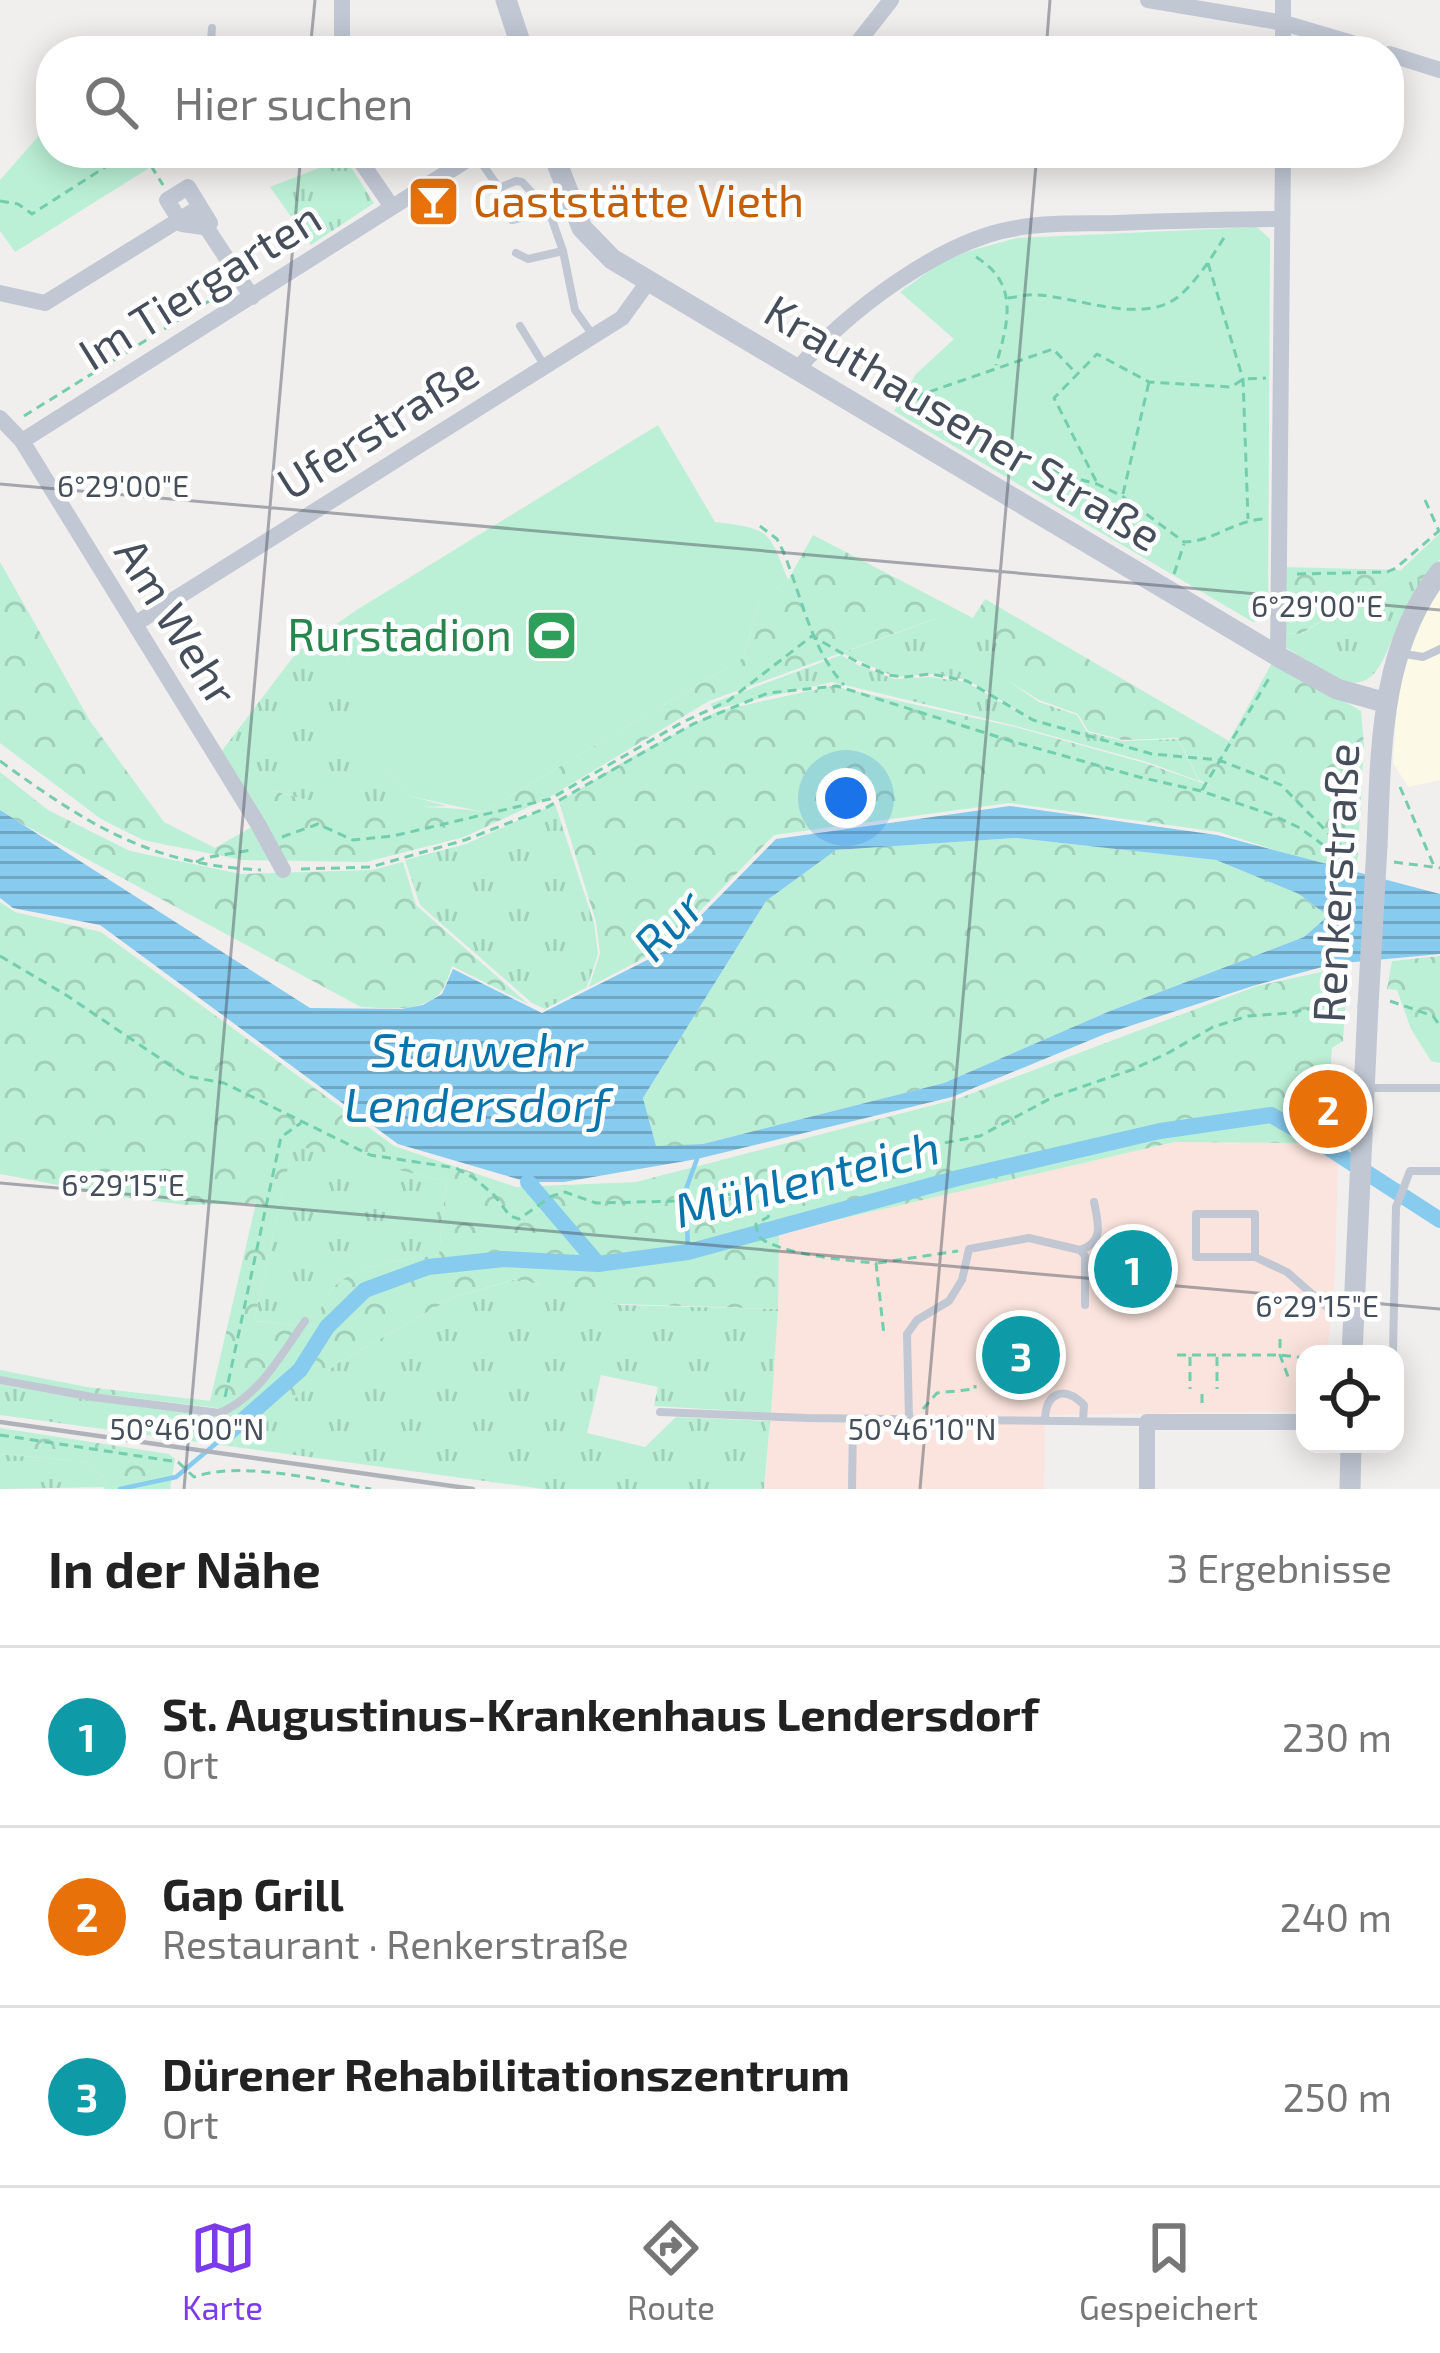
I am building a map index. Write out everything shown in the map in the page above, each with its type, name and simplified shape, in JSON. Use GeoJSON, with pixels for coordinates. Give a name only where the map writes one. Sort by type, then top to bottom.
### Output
{"type":"FeatureCollection","features":[{"type":"Feature","properties":{"kind":"street"},"geometry":{"type":"LineString","coordinates":[[342,36],[343,0]]}},
{"type":"Feature","properties":{"kind":"street"},"geometry":{"type":"LineString","coordinates":[[506,0],[518,36]]}},
{"type":"Feature","properties":{"kind":"street"},"geometry":{"type":"LineString","coordinates":[[863,36],[891,0]]}},
{"type":"Feature","properties":{"kind":"street"},"geometry":{"type":"LineString","coordinates":[[1148,0],[1284,23],[1328,36]]}},
{"type":"Feature","properties":{"kind":"street"},"geometry":{"type":"LineString","coordinates":[[1283,0],[1284,36]]}},
{"type":"Feature","properties":{"kind":"street"},"geometry":{"type":"LineString","coordinates":[[1404,57],[1438,64]]}},
{"type":"Feature","properties":{"kind":"street"},"geometry":{"type":"LineString","coordinates":[[365,168],[392,207]]}},
{"type":"Feature","properties":{"kind":"street","name":"Im Tiergarten"},"geometry":{"type":"LineString","coordinates":[[22,441],[455,168]]}},
{"type":"Feature","properties":{"kind":"street","name":"Krauthausener Straße"},"geometry":{"type":"LineString","coordinates":[[559,168],[582,228],[603,253],[1280,657],[1337,689],[1387,703]]}},
{"type":"Feature","properties":{"kind":"street"},"geometry":{"type":"LineString","coordinates":[[1280,657],[1282,168]]}},
{"type":"Feature","properties":{"kind":"street"},"geometry":{"type":"LineString","coordinates":[[0,293],[45,303],[195,210],[252,297]]}},
{"type":"Feature","properties":{"kind":"street"},"geometry":{"type":"LineString","coordinates":[[797,370],[851,315],[934,259],[1015,228],[1282,219]]}},
{"type":"Feature","properties":{"kind":"street","name":"Uferstraße"},"geometry":{"type":"LineString","coordinates":[[135,623],[628,312],[648,282]]}},
{"type":"Feature","properties":{"kind":"street","name":"Am Wehr"},"geometry":{"type":"LineString","coordinates":[[4,422],[22,441],[283,870]]}},
{"type":"Feature","properties":{"kind":"street","name":"Renkerstraße"},"geometry":{"type":"LineString","coordinates":[[1352,1345],[1380,760],[1398,652],[1410,619],[1440,572]]}},
{"type":"Feature","properties":{"kind":"street"},"geometry":{"type":"LineString","coordinates":[[1147,1489],[1147,1422],[1296,1422]]}},
{"type":"Feature","properties":{"kind":"street"},"geometry":{"type":"LineString","coordinates":[[1351,1453],[1351,1489]]}},
{"type":"Feature","properties":{"kind":"lane"},"geometry":{"type":"LineString","coordinates":[[211,36],[212,28]]}},
{"type":"Feature","properties":{"kind":"lane"},"geometry":{"type":"LineString","coordinates":[[486,168],[499,188],[522,182],[549,211],[575,310],[593,335]]}},
{"type":"Feature","properties":{"kind":"lane"},"geometry":{"type":"LineString","coordinates":[[512,220],[549,211]]}},
{"type":"Feature","properties":{"kind":"lane"},"geometry":{"type":"LineString","coordinates":[[516,253],[528,260],[563,251]]}},
{"type":"Feature","properties":{"kind":"lane"},"geometry":{"type":"LineString","coordinates":[[520,326],[545,366]]}},
{"type":"Feature","properties":{"kind":"lane"},"geometry":{"type":"LineString","coordinates":[[1398,652],[1423,657],[1440,649]]}},
{"type":"Feature","properties":{"kind":"lane"},"geometry":{"type":"LineString","coordinates":[[1363,1088],[1440,1088]]}},
{"type":"Feature","properties":{"kind":"lane"},"geometry":{"type":"LineString","coordinates":[[1394,1345],[1396,1207],[1410,1171],[1440,1171]]}},
{"type":"Feature","properties":{"kind":"lane"},"geometry":{"type":"LineString","coordinates":[[911,1419],[907,1334],[916,1320],[949,1301],[962,1280],[969,1249],[1028,1238],[1080,1250],[1092,1246],[1099,1234],[1094,1202]]}},
{"type":"Feature","properties":{"kind":"lane"},"geometry":{"type":"LineString","coordinates":[[1255,1257],[1255,1214],[1196,1214],[1196,1257],[1255,1257],[1287,1272],[1328,1308],[1353,1309]]}},
{"type":"Feature","properties":{"kind":"lane"},"geometry":{"type":"LineString","coordinates":[[1080,1250],[1085,1256],[1085,1305]]}},
{"type":"Feature","properties":{"kind":"lane"},"geometry":{"type":"LineString","coordinates":[[0,1380],[220,1413],[250,1394],[305,1322]]}},
{"type":"Feature","properties":{"kind":"lane"},"geometry":{"type":"LineString","coordinates":[[1046,1421],[1051,1398],[1059,1394],[1072,1395],[1084,1405],[1083,1421]]}},
{"type":"Feature","properties":{"kind":"lane"},"geometry":{"type":"LineString","coordinates":[[660,1412],[1147,1422]]}},
{"type":"Feature","properties":{"kind":"lane"},"geometry":{"type":"LineString","coordinates":[[853,1419],[853,1489]]}},
{"type":"Feature","properties":{"kind":"path"},"geometry":{"type":"LineString","coordinates":[[0,201],[18,204],[32,214],[104,168]]}},
{"type":"Feature","properties":{"kind":"path"},"geometry":{"type":"LineString","coordinates":[[151,168],[153,172]]}},
{"type":"Feature","properties":{"kind":"path"},"geometry":{"type":"LineString","coordinates":[[1008,298],[1034,294],[1125,310],[1176,299],[1208,263],[1235,219]]}},
{"type":"Feature","properties":{"kind":"path"},"geometry":{"type":"LineString","coordinates":[[955,249],[982,259],[1000,279],[1008,298],[996,367]]}},
{"type":"Feature","properties":{"kind":"path"},"geometry":{"type":"LineString","coordinates":[[1208,263],[1243,380],[1248,520]]}},
{"type":"Feature","properties":{"kind":"path"},"geometry":{"type":"LineString","coordinates":[[4,422],[242,280]]}},
{"type":"Feature","properties":{"kind":"path"},"geometry":{"type":"LineString","coordinates":[[897,428],[923,394],[1053,349],[1076,373]]}},
{"type":"Feature","properties":{"kind":"path"},"geometry":{"type":"LineString","coordinates":[[1097,484],[1054,398],[1096,355],[1149,382],[1232,387],[1243,380],[1280,378]]}},
{"type":"Feature","properties":{"kind":"path"},"geometry":{"type":"LineString","coordinates":[[1122,496],[1149,382]]}},
{"type":"Feature","properties":{"kind":"path"},"geometry":{"type":"LineString","coordinates":[[923,394],[1064,475],[1122,496],[1184,542],[1197,542],[1248,520],[1277,520]]}},
{"type":"Feature","properties":{"kind":"path"},"geometry":{"type":"LineString","coordinates":[[1277,574],[1396,568],[1439,530],[1425,500]]}},
{"type":"Feature","properties":{"kind":"path"},"geometry":{"type":"LineString","coordinates":[[760,526],[777,538],[812,636],[845,687]]}},
{"type":"Feature","properties":{"kind":"path"},"geometry":{"type":"LineString","coordinates":[[1168,590],[1184,542]]}},
{"type":"Feature","properties":{"kind":"path"},"geometry":{"type":"LineString","coordinates":[[0,761],[57,802],[133,845],[195,863],[283,870],[371,866],[465,840],[544,808],[693,724],[768,693],[845,687],[973,730],[1202,791],[1270,814],[1300,828],[1341,858],[1355,860],[1281,785],[1220,760],[1152,754],[1033,720],[968,681],[931,674],[887,675],[812,636]]}},
{"type":"Feature","properties":{"kind":"path"},"geometry":{"type":"LineString","coordinates":[[195,863],[253,850],[317,824],[352,840],[393,836],[550,800],[681,723],[728,701],[812,636]]}},
{"type":"Feature","properties":{"kind":"path"},"geometry":{"type":"LineString","coordinates":[[1202,791],[1280,657]]}},
{"type":"Feature","properties":{"kind":"path"},"geometry":{"type":"LineString","coordinates":[[1400,787],[1438,868]]}},
{"type":"Feature","properties":{"kind":"path"},"geometry":{"type":"LineString","coordinates":[[1395,862],[1438,868]]}},
{"type":"Feature","properties":{"kind":"path"},"geometry":{"type":"LineString","coordinates":[[0,956],[186,1076],[224,1083],[370,1155],[456,1168],[519,1219],[565,1192],[596,1203],[679,1201],[748,1192],[878,1156],[980,1136],[1055,1096],[1131,1070],[1213,1027],[1248,1016],[1291,1013],[1336,1002],[1370,1003],[1433,1016],[1440,1026]]}},
{"type":"Feature","properties":{"kind":"path"},"geometry":{"type":"LineString","coordinates":[[220,1413],[280,1137],[302,1123]]}},
{"type":"Feature","properties":{"kind":"path"},"geometry":{"type":"LineString","coordinates":[[765,1203],[772,1186]]}},
{"type":"Feature","properties":{"kind":"path"},"geometry":{"type":"LineString","coordinates":[[748,1192],[765,1203],[769,1217],[756,1226],[758,1236],[773,1246],[832,1260],[876,1263],[969,1249]]}},
{"type":"Feature","properties":{"kind":"path"},"geometry":{"type":"LineString","coordinates":[[876,1263],[884,1335]]}},
{"type":"Feature","properties":{"kind":"path"},"geometry":{"type":"LineString","coordinates":[[1280,1339],[1280,1355],[1290,1382]]}},
{"type":"Feature","properties":{"kind":"path"},"geometry":{"type":"LineString","coordinates":[[1177,1355],[1296,1357]]}},
{"type":"Feature","properties":{"kind":"path"},"geometry":{"type":"LineString","coordinates":[[1190,1355],[1190,1389]]}},
{"type":"Feature","properties":{"kind":"path"},"geometry":{"type":"LineString","coordinates":[[1217,1355],[1217,1389]]}},
{"type":"Feature","properties":{"kind":"path"},"geometry":{"type":"LineString","coordinates":[[911,1419],[934,1395],[975,1389],[975,1385]]}},
{"type":"Feature","properties":{"kind":"path"},"geometry":{"type":"LineString","coordinates":[[1202,1389],[1202,1404]]}},
{"type":"Feature","properties":{"kind":"path"},"geometry":{"type":"LineString","coordinates":[[0,1435],[178,1462],[194,1477],[214,1470],[371,1489]]}},
{"type":"Feature","properties":{"kind":"shaded area"},"geometry":{"type":"Polygon","coordinates":[[[1440,585],[1440,780],[1408,787],[1393,763],[1398,690],[1406,653],[1440,585]]]}},
{"type":"Feature","properties":{"kind":"shaded area"},"geometry":{"type":"Polygon","coordinates":[[[1175,1142],[1310,1143],[1338,1159],[1328,1345],[1296,1345],[1296,1411],[1045,1415],[1044,1489],[765,1489],[778,1309],[778,1233],[1175,1142]]]}},
{"type":"Feature","properties":{"kind":"green space"},"geometry":{"type":"Polygon","coordinates":[[[36,139],[36,168],[149,168],[15,252],[0,231],[0,180],[36,139]]]}},
{"type":"Feature","properties":{"kind":"green space"},"geometry":{"type":"Polygon","coordinates":[[[319,168],[351,168],[374,203],[311,245],[270,187],[319,168]]]}},
{"type":"Feature","properties":{"kind":"green space"},"geometry":{"type":"Polygon","coordinates":[[[1257,227],[1270,239],[1268,619],[1253,622],[894,411],[916,374],[954,339],[900,292],[940,263],[1017,238],[1257,227]]]}},
{"type":"Feature","properties":{"kind":"green space","name":"Rurstadion"},"geometry":{"type":"Polygon","coordinates":[[[658,425],[715,522],[765,534],[788,580],[759,604],[743,658],[483,812],[410,796],[383,769],[351,715],[347,660],[355,611],[658,425]]]}},
{"type":"Feature","properties":{"kind":"green space"},"geometry":{"type":"Polygon","coordinates":[[[1440,533],[1440,559],[1423,582],[1401,570],[1440,533]]]}},
{"type":"Feature","properties":{"kind":"green space"},"geometry":{"type":"Polygon","coordinates":[[[813,535],[973,618],[985,599],[1229,741],[1273,661],[1361,711],[1364,745],[1357,868],[1328,867],[1219,832],[1009,803],[774,835],[665,947],[589,987],[600,953],[596,922],[559,802],[718,711],[832,686],[1015,727],[1214,787],[1199,780],[1178,738],[1123,740],[1088,731],[1078,714],[1039,700],[1000,676],[998,644],[934,619],[709,701],[548,798],[464,837],[366,862],[242,860],[143,840],[101,819],[0,743],[0,562],[90,721],[164,822],[215,848],[264,820],[275,791],[327,803],[483,812],[743,658],[759,604],[788,580],[813,535]]]}},
{"type":"Feature","properties":{"kind":"green space"},"geometry":{"type":"Polygon","coordinates":[[[1282,567],[1401,570],[1301,634],[1282,633],[1282,567]]]}},
{"type":"Feature","properties":{"kind":"green space"},"geometry":{"type":"Polygon","coordinates":[[[1401,570],[1423,582],[1370,677],[1351,683],[1339,679],[1282,645],[1282,633],[1302,634],[1401,570]]]}},
{"type":"Feature","properties":{"kind":"green space"},"geometry":{"type":"Polygon","coordinates":[[[355,611],[347,660],[383,769],[410,796],[447,806],[339,805],[276,791],[264,820],[221,752],[297,652],[355,611]]]}},
{"type":"Feature","properties":{"kind":"green space"},"geometry":{"type":"Polygon","coordinates":[[[935,619],[999,644],[1001,676],[1039,702],[1077,715],[1087,732],[1123,741],[1178,739],[1199,781],[1016,726],[832,682],[715,709],[710,704],[841,655],[894,679],[966,682],[1034,721],[968,680],[931,674],[895,677],[842,653],[935,619]]]}},
{"type":"Feature","properties":{"kind":"green space"},"geometry":{"type":"Polygon","coordinates":[[[0,772],[48,810],[130,851],[241,874],[372,870],[403,862],[416,905],[528,1004],[452,966],[441,991],[431,1000],[402,1008],[361,1007],[0,812],[0,772]]]}},
{"type":"Feature","properties":{"kind":"green space"},"geometry":{"type":"Polygon","coordinates":[[[555,804],[594,923],[598,954],[587,987],[545,1009],[532,1003],[420,905],[405,860],[466,844],[555,804]]]}},
{"type":"Feature","properties":{"kind":"green space"},"geometry":{"type":"Polygon","coordinates":[[[1015,838],[1216,860],[1299,894],[1328,916],[1304,937],[1110,1011],[944,1083],[703,1144],[656,1147],[643,1098],[766,901],[836,850],[1015,838]]]}},
{"type":"Feature","properties":{"kind":"green space"},"geometry":{"type":"Polygon","coordinates":[[[0,902],[15,912],[101,932],[394,1146],[516,1187],[636,1182],[957,1099],[1257,986],[1348,966],[1343,1041],[1332,1048],[1329,1089],[1313,1088],[1310,1143],[1175,1142],[779,1233],[778,1309],[584,1303],[516,1279],[454,1297],[336,1364],[237,1447],[218,1408],[90,1393],[0,1376],[0,1370],[87,1387],[210,1401],[256,1203],[186,1205],[0,1174],[0,902]],[[293,1145],[254,1321],[317,1327],[325,1299],[346,1277],[376,1265],[439,1255],[446,1181],[293,1145]]]}},
{"type":"Feature","properties":{"kind":"green space"},"geometry":{"type":"Polygon","coordinates":[[[1440,956],[1440,1063],[1431,1061],[1411,1029],[1397,990],[1387,989],[1392,961],[1440,956]]]}},
{"type":"Feature","properties":{"kind":"green space"},"geometry":{"type":"Polygon","coordinates":[[[293,1144],[446,1181],[439,1255],[376,1265],[346,1277],[325,1299],[317,1327],[254,1321],[293,1144]]]}},
{"type":"Feature","properties":{"kind":"green space"},"geometry":{"type":"Polygon","coordinates":[[[517,1279],[620,1305],[778,1309],[771,1413],[654,1406],[658,1387],[601,1375],[587,1433],[645,1447],[676,1417],[770,1421],[764,1489],[544,1489],[0,1415],[0,1384],[86,1400],[223,1415],[236,1446],[336,1364],[454,1297],[517,1279]]]}},
{"type":"Feature","properties":{"kind":"green space"},"geometry":{"type":"Polygon","coordinates":[[[0,1428],[169,1454],[175,1459],[170,1489],[104,1489],[106,1480],[87,1462],[0,1454],[0,1428]]]}},
{"type":"Feature","properties":{"kind":"green space"},"geometry":{"type":"Polygon","coordinates":[[[0,1454],[87,1462],[106,1480],[105,1487],[0,1489],[0,1454]]]}},
{"type":"Feature","properties":{"kind":"water","name":"Stauwehr Lendersdorf"},"geometry":{"type":"Polygon","coordinates":[[[1010,806],[1217,835],[1440,894],[1440,954],[1333,964],[1256,985],[1105,1034],[952,1097],[697,1159],[564,1182],[528,1182],[398,1144],[100,925],[13,908],[0,898],[0,810],[310,1008],[423,1005],[442,994],[453,969],[542,1013],[667,950],[776,839],[1010,806]],[[1015,838],[836,850],[766,901],[643,1098],[656,1146],[703,1144],[944,1083],[1110,1011],[1304,937],[1328,916],[1299,894],[1216,860],[1015,838]]]}},
{"type":"Feature","properties":{"kind":"waterway","name":"Mühlenteich"},"geometry":{"type":"LineString","coordinates":[[225,1436],[300,1370],[327,1327],[365,1290],[428,1267],[504,1259],[598,1264],[688,1252],[958,1178],[1160,1131],[1271,1115],[1440,1220]]}},
{"type":"Feature","properties":{"kind":"waterway"},"geometry":{"type":"LineString","coordinates":[[688,1252],[686,1189],[697,1159]]}},
{"type":"Feature","properties":{"kind":"waterway"},"geometry":{"type":"LineString","coordinates":[[528,1182],[598,1264]]}},
{"type":"Feature","properties":{"kind":"waterway"},"geometry":{"type":"LineString","coordinates":[[120,1489],[176,1477],[225,1436]]}},
{"type":"Feature","properties":{"kind":"railway"},"geometry":{"type":"LineString","coordinates":[[0,1422],[473,1489]]}},
{"type":"Feature","properties":{"kind":"place","name":"Gaststätte Vieth"},"geometry":{"type":"Point","coordinates":[434,201]}},
{"type":"Feature","properties":{"kind":"place","name":"Rurstadion"},"geometry":{"type":"Point","coordinates":[551,635]}},
{"type":"Feature","properties":{"kind":"place","name":"Gap Grill"},"geometry":{"type":"Point","coordinates":[1328,1109]}},
{"type":"Feature","properties":{"kind":"place","name":"St. Augustinus-Krankenhaus Lendersdorf"},"geometry":{"type":"Point","coordinates":[1133,1269]}},
{"type":"Feature","properties":{"kind":"place","name":"Dürener Rehabilitationszentrum"},"geometry":{"type":"Point","coordinates":[1021,1355]}},
{"type":"Feature","properties":{"kind":"water label","name":"Rur"},"geometry":{"type":"Point","coordinates":[669,925]}}]}
